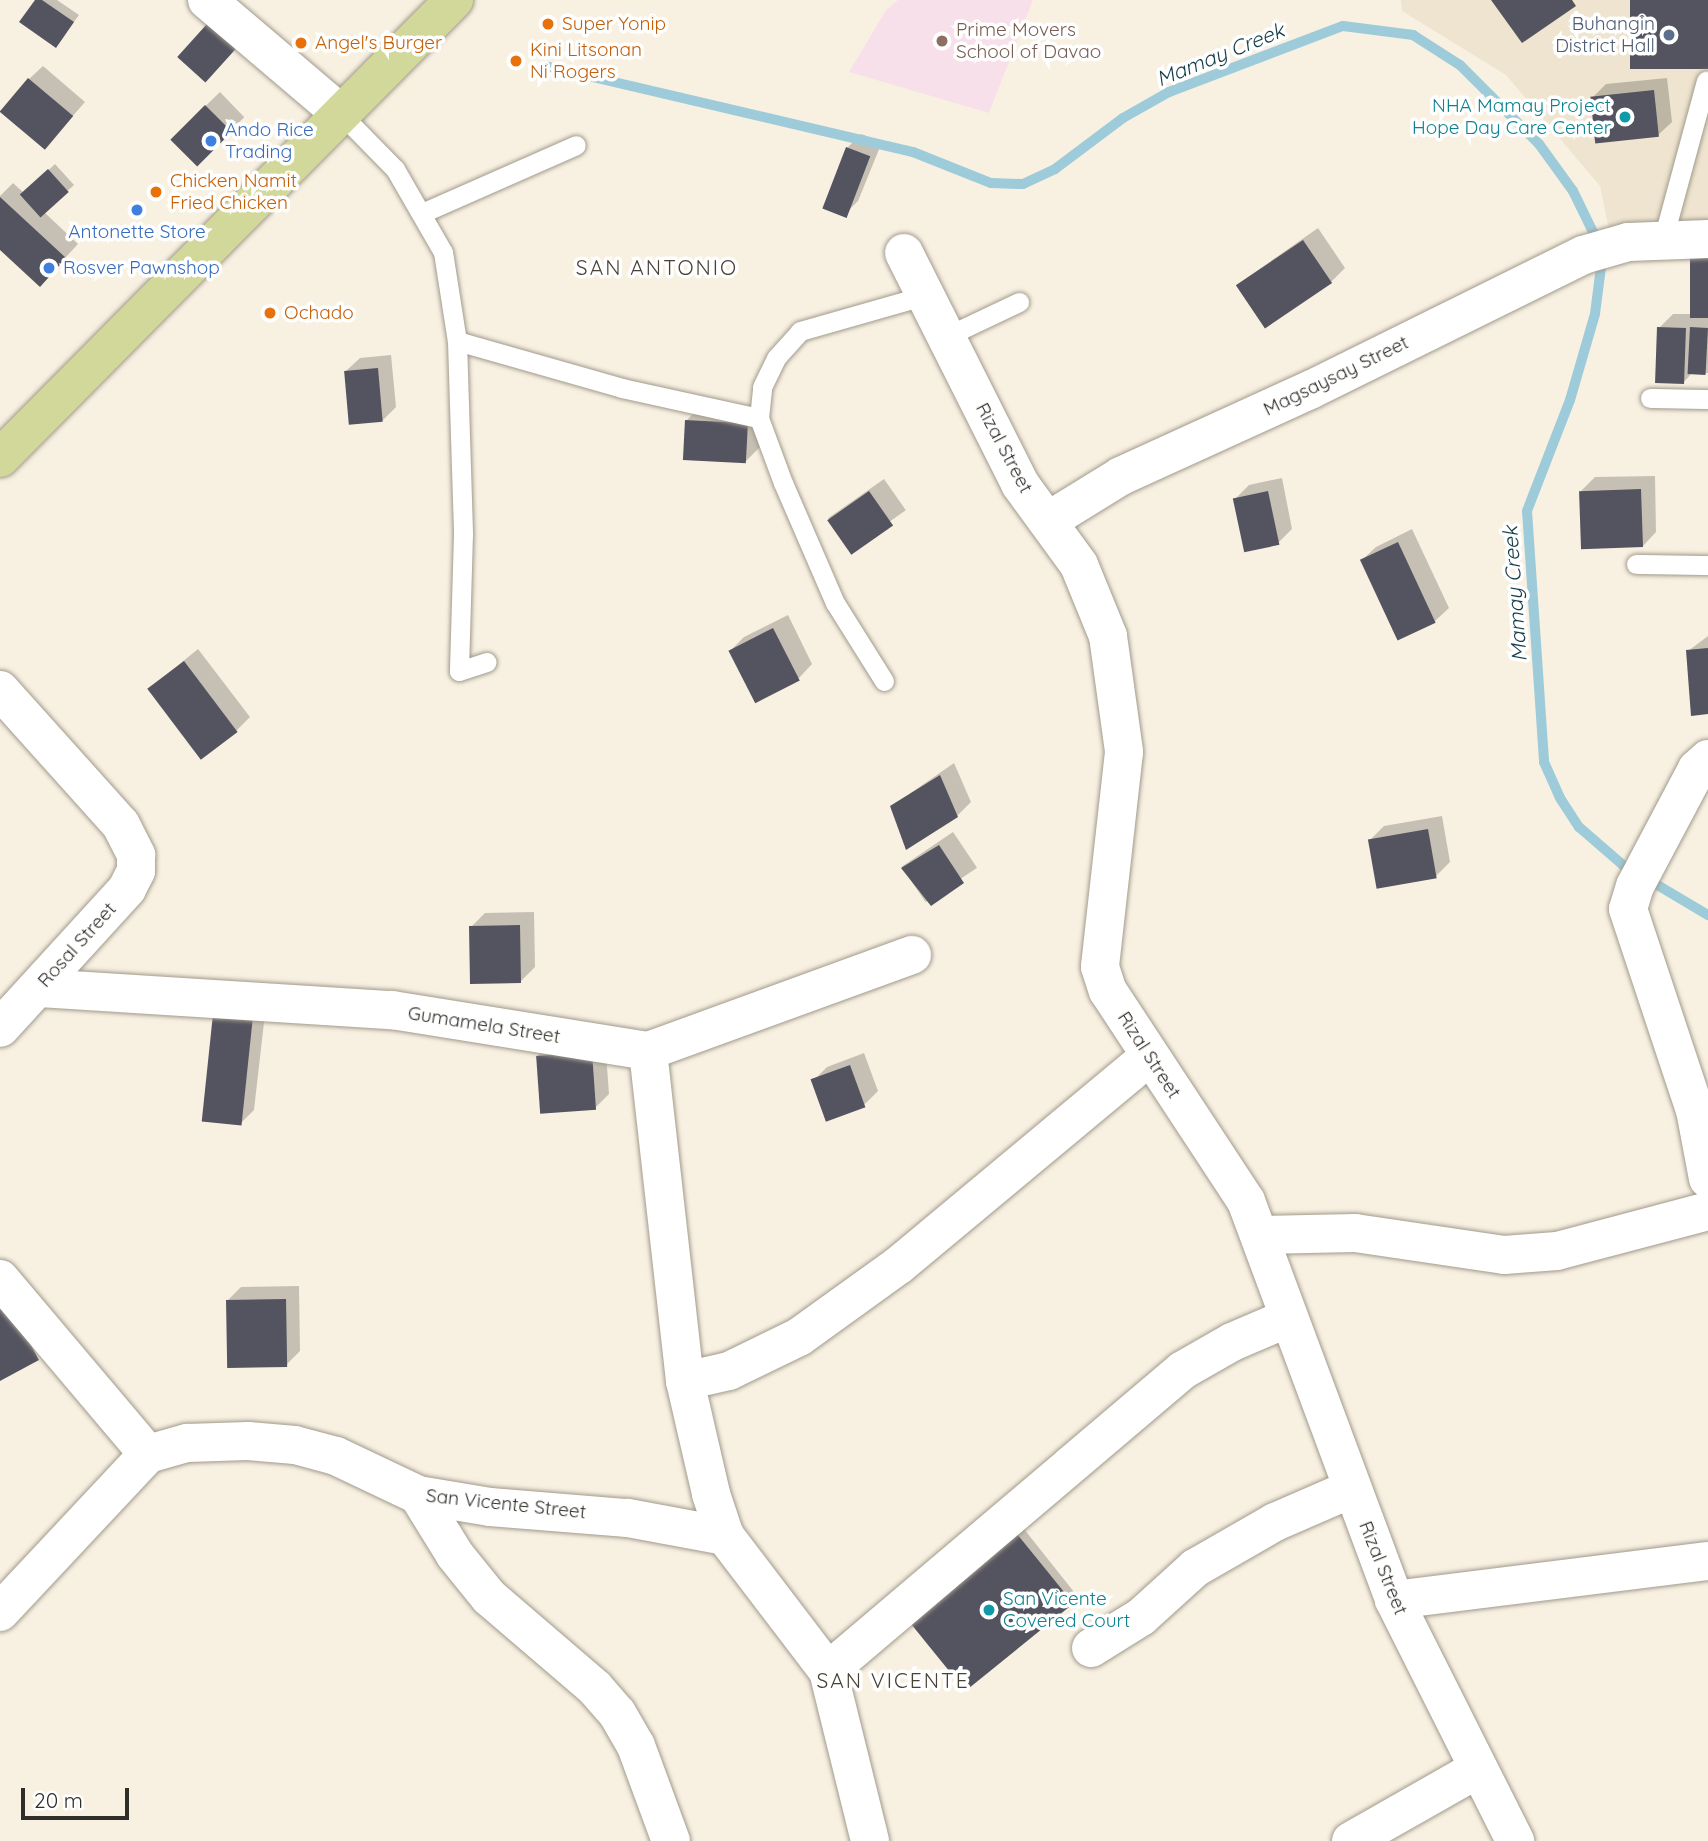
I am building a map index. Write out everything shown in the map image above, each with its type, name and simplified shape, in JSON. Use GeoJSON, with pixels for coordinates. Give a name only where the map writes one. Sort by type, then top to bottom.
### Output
{"type":"FeatureCollection","features":[{"type":"Feature","properties":{"kind":"highway"},"geometry":{"type":"LineString","coordinates":[[0,458],[339,112],[454,0]]}},
{"type":"Feature","properties":{"kind":"street"},"geometry":{"type":"LineString","coordinates":[[207,0],[339,112]]}},
{"type":"Feature","properties":{"kind":"street","name":"Magsaysay Street"},"geometry":{"type":"LineString","coordinates":[[1048,521],[1121,476],[1310,390],[1583,255],[1646,240],[1708,239]]}},
{"type":"Feature","properties":{"kind":"street","name":"Rizal Street"},"geometry":{"type":"LineString","coordinates":[[904,253],[923,296],[1020,484],[1079,565],[1108,636],[1124,752],[1100,967],[1108,991],[1246,1201],[1261,1235],[1288,1318],[1394,1600],[1515,1841]]}},
{"type":"Feature","properties":{"kind":"street","name":"Rosal Street"},"geometry":{"type":"LineString","coordinates":[[0,690],[121,825],[136,855],[136,871],[127,889],[0,1028]]}},
{"type":"Feature","properties":{"kind":"street"},"geometry":{"type":"LineString","coordinates":[[1708,759],[1698,769],[1642,874],[1629,909],[1695,1110],[1708,1179]]}},
{"type":"Feature","properties":{"kind":"street","name":"Gumamela Street"},"geometry":{"type":"LineString","coordinates":[[39,988],[392,1010],[648,1051],[912,955]]}},
{"type":"Feature","properties":{"kind":"street"},"geometry":{"type":"LineString","coordinates":[[648,1051],[685,1381],[725,1536],[828,1671],[870,1841]]}},
{"type":"Feature","properties":{"kind":"street"},"geometry":{"type":"LineString","coordinates":[[685,1381],[729,1371],[799,1337],[898,1265],[1149,1057]]}},
{"type":"Feature","properties":{"kind":"street"},"geometry":{"type":"LineString","coordinates":[[1261,1235],[1355,1233],[1504,1255],[1557,1251],[1708,1211]]}},
{"type":"Feature","properties":{"kind":"street"},"geometry":{"type":"LineString","coordinates":[[0,1279],[148,1454],[0,1612]]}},
{"type":"Feature","properties":{"kind":"street"},"geometry":{"type":"LineString","coordinates":[[828,1671],[1183,1370],[1232,1342],[1288,1318]]}},
{"type":"Feature","properties":{"kind":"street","name":"San Vicente Street"},"geometry":{"type":"LineString","coordinates":[[148,1454],[187,1443],[248,1441],[295,1445],[336,1456],[418,1495],[490,1507],[628,1518],[725,1536]]}},
{"type":"Feature","properties":{"kind":"street"},"geometry":{"type":"LineString","coordinates":[[1091,1648],[1141,1616],[1195,1568],[1275,1521],[1351,1489]]}},
{"type":"Feature","properties":{"kind":"street"},"geometry":{"type":"LineString","coordinates":[[418,1495],[455,1555],[489,1597],[595,1688],[617,1713],[636,1746],[671,1841]]}},
{"type":"Feature","properties":{"kind":"street"},"geometry":{"type":"LineString","coordinates":[[1394,1600],[1708,1561]]}},
{"type":"Feature","properties":{"kind":"street"},"geometry":{"type":"LineString","coordinates":[[1351,1841],[1478,1769]]}},
{"type":"Feature","properties":{"kind":"lane"},"geometry":{"type":"LineString","coordinates":[[1646,240],[1706,81]]}},
{"type":"Feature","properties":{"kind":"lane"},"geometry":{"type":"LineString","coordinates":[[339,112],[395,169],[443,252],[457,341],[463,534],[459,671],[488,662]]}},
{"type":"Feature","properties":{"kind":"lane"},"geometry":{"type":"LineString","coordinates":[[422,213],[576,145]]}},
{"type":"Feature","properties":{"kind":"lane"},"geometry":{"type":"LineString","coordinates":[[884,681],[835,603],[759,418],[762,387],[776,358],[800,331],[923,296]]}},
{"type":"Feature","properties":{"kind":"lane"},"geometry":{"type":"LineString","coordinates":[[945,337],[1019,302]]}},
{"type":"Feature","properties":{"kind":"lane"},"geometry":{"type":"LineString","coordinates":[[457,341],[622,387],[759,418]]}},
{"type":"Feature","properties":{"kind":"lane"},"geometry":{"type":"LineString","coordinates":[[1650,398],[1708,399]]}},
{"type":"Feature","properties":{"kind":"lane"},"geometry":{"type":"LineString","coordinates":[[1636,564],[1708,565]]}},
{"type":"Feature","properties":{"kind":"shaded area","name":"Prime Movers School of Davao"},"geometry":{"type":"Polygon","coordinates":[[[898,0],[1033,0],[989,113],[849,72],[886,10],[898,0]]]}},
{"type":"Feature","properties":{"kind":"shaded area"},"geometry":{"type":"Polygon","coordinates":[[[1401,0],[1708,0],[1708,230],[1609,229],[1600,186],[1506,75],[1402,11],[1401,0]]]}},
{"type":"Feature","properties":{"kind":"building"},"geometry":{"type":"Polygon","coordinates":[[[35,0],[42,0],[74,22],[56,48],[19,22],[35,0]]]}},
{"type":"Feature","properties":{"kind":"building"},"geometry":{"type":"Polygon","coordinates":[[[1491,0],[1572,0],[1576,6],[1522,43],[1491,0]]]}},
{"type":"Feature","properties":{"kind":"building","name":"Buhangin District Hall"},"geometry":{"type":"Polygon","coordinates":[[[1630,0],[1708,0],[1708,69],[1630,69],[1630,0]]]}},
{"type":"Feature","properties":{"kind":"building"},"geometry":{"type":"Polygon","coordinates":[[[216,14],[244,39],[205,83],[177,57],[216,14]]]}},
{"type":"Feature","properties":{"kind":"building"},"geometry":{"type":"Polygon","coordinates":[[[28,78],[73,116],[45,150],[0,112],[28,78]]]}},
{"type":"Feature","properties":{"kind":"building","name":"NHA Mamay Project Hope Day Care Center"},"geometry":{"type":"Polygon","coordinates":[[[1654,90],[1659,137],[1595,143],[1590,97],[1654,90]]]}},
{"type":"Feature","properties":{"kind":"building"},"geometry":{"type":"Polygon","coordinates":[[[205,105],[232,132],[197,167],[170,140],[205,105]]]}},
{"type":"Feature","properties":{"kind":"building"},"geometry":{"type":"Polygon","coordinates":[[[846,147],[870,156],[847,218],[822,209],[846,147]]]}},
{"type":"Feature","properties":{"kind":"building"},"geometry":{"type":"Polygon","coordinates":[[[48,169],[69,192],[41,217],[20,194],[48,169]]]}},
{"type":"Feature","properties":{"kind":"building"},"geometry":{"type":"Polygon","coordinates":[[[0,197],[66,258],[40,287],[0,250],[0,197]]]}},
{"type":"Feature","properties":{"kind":"building"},"geometry":{"type":"Polygon","coordinates":[[[1303,240],[1332,283],[1265,328],[1236,285],[1303,240]]]}},
{"type":"Feature","properties":{"kind":"building"},"geometry":{"type":"Polygon","coordinates":[[[1690,252],[1708,252],[1708,318],[1690,318],[1690,252]]]}},
{"type":"Feature","properties":{"kind":"building"},"geometry":{"type":"Polygon","coordinates":[[[1657,327],[1686,328],[1684,384],[1655,383],[1657,327]]]}},
{"type":"Feature","properties":{"kind":"building"},"geometry":{"type":"Polygon","coordinates":[[[1690,327],[1708,328],[1706,375],[1688,374],[1690,327]]]}},
{"type":"Feature","properties":{"kind":"building"},"geometry":{"type":"Polygon","coordinates":[[[378,368],[383,422],[349,425],[344,371],[378,368]]]}},
{"type":"Feature","properties":{"kind":"building"},"geometry":{"type":"Polygon","coordinates":[[[685,420],[748,423],[746,463],[683,460],[685,420]]]}},
{"type":"Feature","properties":{"kind":"building"},"geometry":{"type":"Polygon","coordinates":[[[1641,489],[1643,547],[1581,549],[1579,491],[1641,489]]]}},
{"type":"Feature","properties":{"kind":"building"},"geometry":{"type":"Polygon","coordinates":[[[869,491],[893,525],[851,555],[827,520],[869,491]]]}},
{"type":"Feature","properties":{"kind":"building"},"geometry":{"type":"Polygon","coordinates":[[[1268,491],[1279,545],[1244,552],[1233,498],[1268,491]]]}},
{"type":"Feature","properties":{"kind":"building"},"geometry":{"type":"Polygon","coordinates":[[[1398,542],[1436,623],[1398,640],[1360,560],[1398,542]]]}},
{"type":"Feature","properties":{"kind":"building"},"geometry":{"type":"Polygon","coordinates":[[[773,628],[800,681],[755,703],[728,651],[773,628]]]}},
{"type":"Feature","properties":{"kind":"building"},"geometry":{"type":"Polygon","coordinates":[[[1708,648],[1708,714],[1691,716],[1686,650],[1708,648]]]}},
{"type":"Feature","properties":{"kind":"building"},"geometry":{"type":"Polygon","coordinates":[[[184,661],[238,732],[201,760],[147,689],[184,661]]]}},
{"type":"Feature","properties":{"kind":"building"},"geometry":{"type":"Polygon","coordinates":[[[940,775],[958,817],[906,850],[890,806],[940,775]]]}},
{"type":"Feature","properties":{"kind":"building"},"geometry":{"type":"Polygon","coordinates":[[[1428,829],[1437,878],[1377,889],[1368,840],[1428,829]]]}},
{"type":"Feature","properties":{"kind":"building"},"geometry":{"type":"Polygon","coordinates":[[[939,845],[964,883],[931,906],[901,868],[939,845]]]}},
{"type":"Feature","properties":{"kind":"building"},"geometry":{"type":"Polygon","coordinates":[[[520,925],[521,983],[470,984],[469,926],[520,925]]]}},
{"type":"Feature","properties":{"kind":"building"},"geometry":{"type":"Polygon","coordinates":[[[213,1014],[253,1018],[241,1126],[202,1121],[213,1014]]]}},
{"type":"Feature","properties":{"kind":"building"},"geometry":{"type":"Polygon","coordinates":[[[592,1052],[596,1110],[540,1114],[536,1056],[592,1052]]]}},
{"type":"Feature","properties":{"kind":"building"},"geometry":{"type":"Polygon","coordinates":[[[850,1065],[865,1107],[826,1122],[811,1079],[850,1065]]]}},
{"type":"Feature","properties":{"kind":"building"},"geometry":{"type":"Polygon","coordinates":[[[286,1299],[287,1367],[227,1368],[226,1300],[286,1299]]]}},
{"type":"Feature","properties":{"kind":"building"},"geometry":{"type":"Polygon","coordinates":[[[8,1302],[39,1360],[0,1381],[0,1306],[8,1302]]]}},
{"type":"Feature","properties":{"kind":"building","name":"San Vicente Covered Court"},"geometry":{"type":"Polygon","coordinates":[[[1013,1529],[1073,1604],[965,1691],[905,1616],[1013,1529]]]}},
{"type":"Feature","properties":{"kind":"waterway","name":"Mamay Creek"},"geometry":{"type":"LineString","coordinates":[[550,67],[913,152],[991,183],[1023,184],[1055,169],[1123,118],[1169,92],[1343,26],[1413,35],[1460,65],[1539,144],[1573,191],[1593,232],[1601,267],[1595,314],[1570,400],[1527,511],[1544,762],[1560,798],[1579,827],[1624,866]]}},
{"type":"Feature","properties":{"kind":"waterway","name":"Mamay Creek"},"geometry":{"type":"LineString","coordinates":[[1654,883],[1708,915]]}},
{"type":"Feature","properties":{"kind":"place","name":"Super Yonip"},"geometry":{"type":"Point","coordinates":[548,24]}},
{"type":"Feature","properties":{"kind":"place","name":"Buhangin District Hall"},"geometry":{"type":"Point","coordinates":[1669,35]}},
{"type":"Feature","properties":{"kind":"place","name":"Prime Movers School of Davao"},"geometry":{"type":"Point","coordinates":[942,41]}},
{"type":"Feature","properties":{"kind":"place","name":"Angel's Burger"},"geometry":{"type":"Point","coordinates":[301,43]}},
{"type":"Feature","properties":{"kind":"place","name":"Kini Litsonan Ni Rogers"},"geometry":{"type":"Point","coordinates":[516,61]}},
{"type":"Feature","properties":{"kind":"place","name":"NHA Mamay Project Hope Day Care Center"},"geometry":{"type":"Point","coordinates":[1625,117]}},
{"type":"Feature","properties":{"kind":"place","name":"Ando Rice Trading"},"geometry":{"type":"Point","coordinates":[211,141]}},
{"type":"Feature","properties":{"kind":"place","name":"Chicken Namit Fried Chicken"},"geometry":{"type":"Point","coordinates":[156,192]}},
{"type":"Feature","properties":{"kind":"place","name":"Antonette Store"},"geometry":{"type":"Point","coordinates":[137,210]}},
{"type":"Feature","properties":{"kind":"place","name":"Rosver Pawnshop"},"geometry":{"type":"Point","coordinates":[49,268]}},
{"type":"Feature","properties":{"kind":"place","name":"Ochado"},"geometry":{"type":"Point","coordinates":[270,313]}},
{"type":"Feature","properties":{"kind":"place","name":"San Vicente Covered Court"},"geometry":{"type":"Point","coordinates":[989,1610]}},
{"type":"Feature","properties":{"kind":"district","name":"SAN ANTONIO"},"geometry":{"type":"Point","coordinates":[657,267]}},
{"type":"Feature","properties":{"kind":"district","name":"SAN VICENTE"},"geometry":{"type":"Point","coordinates":[893,1680]}}]}
